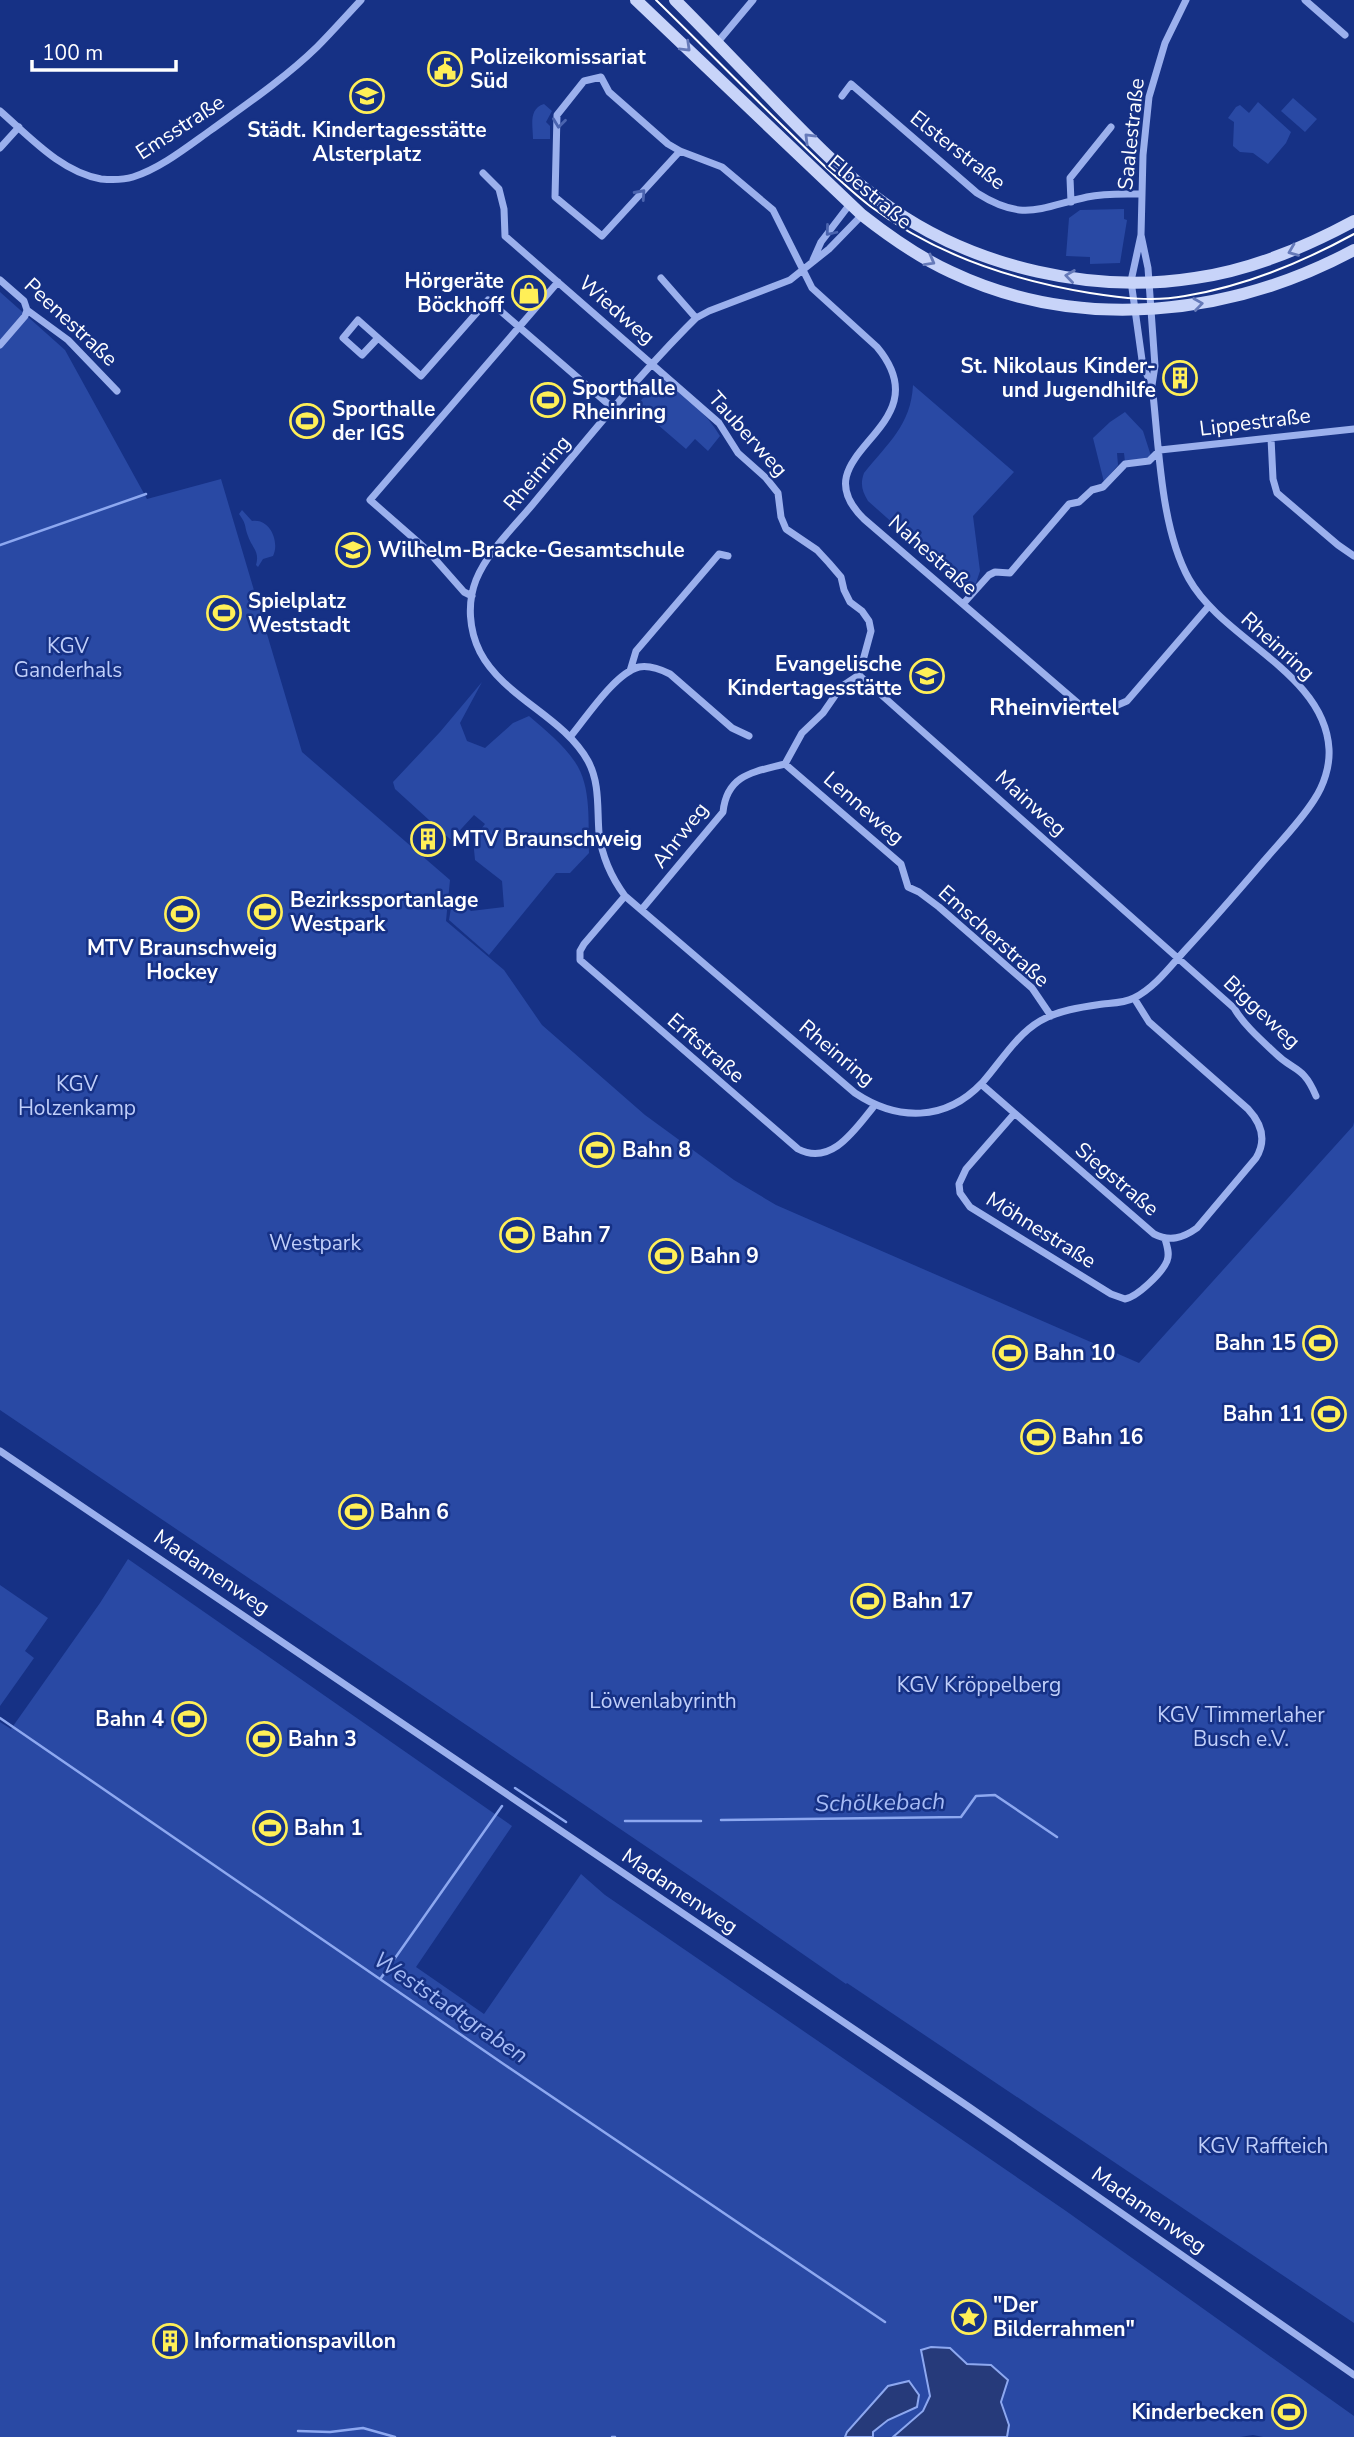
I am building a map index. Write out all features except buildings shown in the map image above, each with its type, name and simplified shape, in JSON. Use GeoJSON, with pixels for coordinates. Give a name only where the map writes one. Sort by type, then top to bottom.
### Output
{"type":"FeatureCollection","features":[{"type":"Feature","properties":{"kind":"street","name":"Emsstraße"},"geometry":{"type":"LineString","coordinates":[[0,111],[58,161],[75,170],[100,178],[131,178],[186,148],[257,96],[307,56],[360,0]]}},
{"type":"Feature","properties":{"kind":"street","name":"Elbestraße"},"geometry":{"type":"LineString","coordinates":[[636,0],[862,215],[918,255],[978,283],[1062,307],[1097,310],[1151,308],[1207,302],[1265,288],[1314,271],[1354,250]]}},
{"type":"Feature","properties":{"kind":"street","name":"Elbestraße"},"geometry":{"type":"LineString","coordinates":[[675,0],[829,157],[869,192],[914,224],[967,249],[1013,265],[1071,276],[1131,281],[1197,278],[1243,268],[1297,249],[1354,221]]}},
{"type":"Feature","properties":{"kind":"street"},"geometry":{"type":"LineString","coordinates":[[717,43],[753,0]]}},
{"type":"Feature","properties":{"kind":"street","name":"Saalestraße"},"geometry":{"type":"LineString","coordinates":[[1131,281],[1141,235],[1144,136],[1151,88],[1165,43],[1186,0]]}},
{"type":"Feature","properties":{"kind":"street"},"geometry":{"type":"LineString","coordinates":[[1305,0],[1345,35]]}},
{"type":"Feature","properties":{"kind":"street","name":"Nahestraße"},"geometry":{"type":"LineString","coordinates":[[680,151],[602,236],[555,197],[557,115],[584,81],[601,77],[609,92],[668,144],[722,167],[773,210],[812,288],[877,347],[886,358],[895,378],[897,388],[892,408],[879,430],[852,461],[845,475],[844,488],[849,501],[864,519],[1080,705],[1097,711],[1114,708],[1126,701],[1208,607]]}},
{"type":"Feature","properties":{"kind":"street","name":"Elsterstraße"},"geometry":{"type":"LineString","coordinates":[[842,96],[851,85],[977,193],[1016,211],[1032,211],[1107,194],[1142,194]]}},
{"type":"Feature","properties":{"kind":"street"},"geometry":{"type":"LineString","coordinates":[[0,148],[19,127]]}},
{"type":"Feature","properties":{"kind":"street"},"geometry":{"type":"LineString","coordinates":[[1071,202],[1070,178],[1111,127]]}},
{"type":"Feature","properties":{"kind":"street","name":"Wiedweg"},"geometry":{"type":"LineString","coordinates":[[483,173],[499,189],[504,209],[505,236],[653,365]]}},
{"type":"Feature","properties":{"kind":"street","name":"Rheinring"},"geometry":{"type":"LineString","coordinates":[[813,260],[821,242],[850,204]]}},
{"type":"Feature","properties":{"kind":"street","name":"Rheinring"},"geometry":{"type":"LineString","coordinates":[[862,215],[829,249],[777,287],[720,306],[696,318],[614,409],[487,559],[475,583],[472,596],[472,630],[485,660],[510,687],[570,737],[582,752],[594,776],[603,851],[613,877],[625,896],[855,1093],[875,1105],[905,1114],[932,1112],[949,1106],[981,1084],[1037,1023],[1051,1016],[1135,998],[1179,957],[1308,809],[1323,783],[1329,755],[1327,736],[1322,721],[1304,691],[1208,607],[1190,580],[1174,546],[1152,385],[1155,366],[1151,308]]}},
{"type":"Feature","properties":{"kind":"street","name":"Saalestraße"},"geometry":{"type":"LineString","coordinates":[[1141,235],[1148,282]]}},
{"type":"Feature","properties":{"kind":"street"},"geometry":{"type":"LineString","coordinates":[[662,278],[696,318]]}},
{"type":"Feature","properties":{"kind":"street","name":"Peenestraße"},"geometry":{"type":"LineString","coordinates":[[0,280],[24,301],[27,310],[68,340],[117,391]]}},
{"type":"Feature","properties":{"kind":"street"},"geometry":{"type":"LineString","coordinates":[[1131,281],[1134,309]]}},
{"type":"Feature","properties":{"kind":"street","name":"Wiedweg"},"geometry":{"type":"LineString","coordinates":[[472,596],[464,592],[427,550],[370,500],[558,282]]}},
{"type":"Feature","properties":{"kind":"street"},"geometry":{"type":"LineString","coordinates":[[1148,282],[1151,308]]}},
{"type":"Feature","properties":{"kind":"street"},"geometry":{"type":"LineString","coordinates":[[378,338],[362,355],[343,338],[358,320],[421,376],[488,300],[614,409]]}},
{"type":"Feature","properties":{"kind":"street","name":"Rheinring"},"geometry":{"type":"LineString","coordinates":[[1134,309],[1143,367],[1152,385]]}},
{"type":"Feature","properties":{"kind":"street"},"geometry":{"type":"LineString","coordinates":[[0,345],[27,310]]}},
{"type":"Feature","properties":{"kind":"street","name":"Tauberweg"},"geometry":{"type":"LineString","coordinates":[[653,365],[719,423],[738,453],[766,478],[778,494],[781,517],[786,529],[817,550],[841,577],[850,602],[862,611],[869,621],[871,631],[859,675]]}},
{"type":"Feature","properties":{"kind":"street","name":"Lippestraße"},"geometry":{"type":"LineString","coordinates":[[963,604],[992,573],[1010,573],[1069,504],[1079,502],[1092,490],[1103,487],[1125,464],[1149,461],[1160,450],[1354,429]]}},
{"type":"Feature","properties":{"kind":"street"},"geometry":{"type":"LineString","coordinates":[[1271,438],[1273,479],[1277,493],[1354,556]]}},
{"type":"Feature","properties":{"kind":"street"},"geometry":{"type":"LineString","coordinates":[[630,671],[636,650],[719,554],[728,556]]}},
{"type":"Feature","properties":{"kind":"street"},"geometry":{"type":"LineString","coordinates":[[570,737],[617,682],[630,671],[646,666],[659,668],[670,674],[732,728],[749,736]]}},
{"type":"Feature","properties":{"kind":"street"},"geometry":{"type":"LineString","coordinates":[[785,764],[802,733],[831,704],[841,687],[859,675]]}},
{"type":"Feature","properties":{"kind":"street","name":"Mainweg"},"geometry":{"type":"LineString","coordinates":[[859,675],[1179,957]]}},
{"type":"Feature","properties":{"kind":"street","name":"Lenneweg"},"geometry":{"type":"LineString","coordinates":[[785,764],[901,864],[908,887]]}},
{"type":"Feature","properties":{"kind":"street","name":"Ahrweg"},"geometry":{"type":"LineString","coordinates":[[642,909],[723,812],[724,799],[734,784],[767,766],[785,764]]}},
{"type":"Feature","properties":{"kind":"street","name":"Emscherstraße"},"geometry":{"type":"LineString","coordinates":[[908,887],[939,907],[1032,988],[1051,1016]]}},
{"type":"Feature","properties":{"kind":"street","name":"Erftstraße"},"geometry":{"type":"LineString","coordinates":[[625,896],[584,944],[580,951],[580,960],[798,1149],[819,1155],[829,1152],[847,1138],[875,1105]]}},
{"type":"Feature","properties":{"kind":"street","name":"Biggeweg"},"geometry":{"type":"LineString","coordinates":[[1179,957],[1234,1008],[1241,1020],[1274,1053],[1304,1074],[1316,1096]]}},
{"type":"Feature","properties":{"kind":"street","name":"Siegstraße"},"geometry":{"type":"LineString","coordinates":[[981,1084],[1154,1234],[1165,1239],[1176,1238],[1197,1227],[1256,1158],[1262,1144],[1262,1133],[1248,1109],[1149,1022],[1135,998]]}},
{"type":"Feature","properties":{"kind":"street","name":"Möhnestraße"},"geometry":{"type":"LineString","coordinates":[[1014,1114],[961,1176],[960,1193],[970,1207],[1111,1294],[1125,1299],[1136,1295],[1165,1265],[1168,1252],[1165,1239]]}},
{"type":"Feature","properties":{"kind":"street","name":"Madamenweg"},"geometry":{"type":"LineString","coordinates":[[0,1451],[980,2114],[1354,2375]]}},
{"type":"Feature","properties":{"kind":"street","name":"Madamenweg"},"geometry":{"type":"LineString","coordinates":[[1338,2364],[1354,2368]]}},
{"type":"Feature","properties":{"kind":"green space"},"geometry":{"type":"Polygon","coordinates":[[[1293,98],[1317,119],[1305,132],[1281,111],[1293,98]]]}},
{"type":"Feature","properties":{"kind":"green space"},"geometry":{"type":"Polygon","coordinates":[[[1258,102],[1291,132],[1286,143],[1268,164],[1253,153],[1240,152],[1233,146],[1234,122],[1228,118],[1236,107],[1240,105],[1249,113],[1258,102]]]}},
{"type":"Feature","properties":{"kind":"green space"},"geometry":{"type":"Polygon","coordinates":[[[544,104],[552,111],[546,122],[550,126],[550,139],[533,139],[533,114],[544,104]]]}},
{"type":"Feature","properties":{"kind":"green space"},"geometry":{"type":"Polygon","coordinates":[[[1124,209],[1124,219],[1127,220],[1120,263],[1090,264],[1090,257],[1066,256],[1069,218],[1080,210],[1124,209]]]}},
{"type":"Feature","properties":{"kind":"green space","name":"Westpark"},"geometry":{"type":"Polygon","coordinates":[[[0,292],[65,350],[147,499],[221,479],[302,752],[450,880],[446,921],[504,970],[542,1025],[645,1115],[734,1180],[776,1205],[1139,1363],[1354,1122],[1354,2323],[846,1984],[0,1410],[0,292]]]}},
{"type":"Feature","properties":{"kind":"green space"},"geometry":{"type":"Polygon","coordinates":[[[664,379],[702,412],[720,436],[708,451],[695,439],[686,449],[636,406],[658,381],[664,379]]]}},
{"type":"Feature","properties":{"kind":"green space"},"geometry":{"type":"Polygon","coordinates":[[[913,385],[1014,472],[973,516],[980,571],[976,583],[968,590],[868,501],[863,491],[864,473],[903,423],[913,385]]]}},
{"type":"Feature","properties":{"kind":"green space"},"geometry":{"type":"Polygon","coordinates":[[[1125,412],[1143,431],[1152,459],[1125,462],[1124,453],[1117,453],[1118,465],[1104,482],[1093,438],[1125,412]]]}},
{"type":"Feature","properties":{"kind":"green space","name":"Spielplatz Weststadt"},"geometry":{"type":"Polygon","coordinates":[[[242,510],[252,521],[264,523],[274,538],[273,556],[263,559],[258,567],[256,553],[239,514],[242,510]]]}},
{"type":"Feature","properties":{"kind":"green space"},"geometry":{"type":"Polygon","coordinates":[[[482,682],[460,723],[467,741],[485,748],[513,723],[529,716],[559,743],[575,762],[587,794],[589,818],[589,853],[570,873],[556,873],[489,955],[449,920],[453,896],[471,911],[504,907],[502,881],[475,860],[473,839],[485,824],[474,815],[451,840],[395,789],[393,782],[482,682]]]}},
{"type":"Feature","properties":{"kind":"green space"},"geometry":{"type":"Polygon","coordinates":[[[128,1559],[512,1826],[416,1967],[484,2014],[581,1874],[605,1895],[1066,2211],[1354,2416],[1354,2437],[1007,2437],[1009,2425],[991,2365],[967,2364],[950,2348],[931,2347],[922,2350],[930,2396],[923,2411],[893,2437],[873,2437],[873,2432],[888,2420],[917,2407],[888,2386],[845,2437],[0,2437],[0,1722],[11,1729],[128,1559]]]}},
{"type":"Feature","properties":{"kind":"green space"},"geometry":{"type":"Polygon","coordinates":[[[0,1585],[48,1618],[25,1651],[34,1658],[0,1706],[0,1585]]]}},
{"type":"Feature","properties":{"kind":"shaded area"},"geometry":{"type":"Polygon","coordinates":[[[931,2347],[950,2348],[967,2364],[991,2365],[1008,2380],[1001,2402],[1009,2425],[1007,2437],[893,2437],[923,2411],[930,2396],[921,2350],[931,2347]]]}},
{"type":"Feature","properties":{"kind":"shaded area"},"geometry":{"type":"Polygon","coordinates":[[[909,2381],[919,2395],[917,2407],[888,2420],[873,2432],[873,2437],[845,2437],[888,2386],[909,2381]]]}},
{"type":"Feature","properties":{"kind":"waterway"},"geometry":{"type":"LineString","coordinates":[[0,545],[146,494]]}},
{"type":"Feature","properties":{"kind":"waterway","name":"Weststadtgraben"},"geometry":{"type":"LineString","coordinates":[[0,1718],[885,2322]]}},
{"type":"Feature","properties":{"kind":"waterway","name":"Schölkebach"},"geometry":{"type":"LineString","coordinates":[[515,1788],[566,1822]]}},
{"type":"Feature","properties":{"kind":"waterway","name":"Schölkebach"},"geometry":{"type":"LineString","coordinates":[[721,1820],[961,1817],[976,1796],[995,1795],[1057,1837]]}},
{"type":"Feature","properties":{"kind":"waterway","name":"Schölkebach"},"geometry":{"type":"LineString","coordinates":[[381,1978],[502,1806]]}},
{"type":"Feature","properties":{"kind":"waterway","name":"Schölkebach"},"geometry":{"type":"LineString","coordinates":[[625,1821],[701,1821]]}},
{"type":"Feature","properties":{"kind":"waterway"},"geometry":{"type":"LineString","coordinates":[[298,2431],[330,2432],[363,2428],[395,2437]]}},
{"type":"Feature","properties":{"kind":"tram line"},"geometry":{"type":"LineString","coordinates":[[656,0],[815,158],[870,206],[947,252],[1003,273],[1102,295],[1138,299],[1173,298],[1251,280],[1314,255],[1354,234]]}},
{"type":"Feature","properties":{"kind":"place","name":"Polizeikomissariat Süd"},"geometry":{"type":"Point","coordinates":[445,69]}},
{"type":"Feature","properties":{"kind":"place","name":"Städt. Kindertagesstätte Alsterplatz"},"geometry":{"type":"Point","coordinates":[367,96]}},
{"type":"Feature","properties":{"kind":"place","name":"Hörgeräte Böckhoff"},"geometry":{"type":"Point","coordinates":[529,293]}},
{"type":"Feature","properties":{"kind":"place","name":"St. Nikolaus Kinder- und Jugendhilfe"},"geometry":{"type":"Point","coordinates":[1180,378]}},
{"type":"Feature","properties":{"kind":"place","name":"Sporthalle Rheinring"},"geometry":{"type":"Point","coordinates":[548,400]}},
{"type":"Feature","properties":{"kind":"place","name":"Sporthalle der IGS"},"geometry":{"type":"Point","coordinates":[307,421]}},
{"type":"Feature","properties":{"kind":"place","name":"Wilhelm-Bracke-Gesamtschule"},"geometry":{"type":"Point","coordinates":[353,550]}},
{"type":"Feature","properties":{"kind":"place","name":"Spielplatz Weststadt"},"geometry":{"type":"Point","coordinates":[224,613]}},
{"type":"Feature","properties":{"kind":"place","name":"Evangelische Kindertagesstätte"},"geometry":{"type":"Point","coordinates":[927,676]}},
{"type":"Feature","properties":{"kind":"place","name":"MTV Braunschweig"},"geometry":{"type":"Point","coordinates":[428,839]}},
{"type":"Feature","properties":{"kind":"place","name":"Bezirkssportanlage Westpark"},"geometry":{"type":"Point","coordinates":[265,912]}},
{"type":"Feature","properties":{"kind":"place","name":"MTV Braunschweig Hockey"},"geometry":{"type":"Point","coordinates":[182,914]}},
{"type":"Feature","properties":{"kind":"place","name":"Bahn 8"},"geometry":{"type":"Point","coordinates":[597,1150]}},
{"type":"Feature","properties":{"kind":"place","name":"Bahn 7"},"geometry":{"type":"Point","coordinates":[517,1235]}},
{"type":"Feature","properties":{"kind":"place","name":"Bahn 9"},"geometry":{"type":"Point","coordinates":[666,1256]}},
{"type":"Feature","properties":{"kind":"place","name":"Bahn 15"},"geometry":{"type":"Point","coordinates":[1320,1343]}},
{"type":"Feature","properties":{"kind":"place","name":"Bahn 10"},"geometry":{"type":"Point","coordinates":[1010,1353]}},
{"type":"Feature","properties":{"kind":"place","name":"Bahn 11"},"geometry":{"type":"Point","coordinates":[1329,1414]}},
{"type":"Feature","properties":{"kind":"place","name":"Bahn 16"},"geometry":{"type":"Point","coordinates":[1038,1437]}},
{"type":"Feature","properties":{"kind":"place","name":"Bahn 6"},"geometry":{"type":"Point","coordinates":[356,1512]}},
{"type":"Feature","properties":{"kind":"place","name":"Bahn 17"},"geometry":{"type":"Point","coordinates":[868,1601]}},
{"type":"Feature","properties":{"kind":"place","name":"Bahn 4"},"geometry":{"type":"Point","coordinates":[189,1719]}},
{"type":"Feature","properties":{"kind":"place","name":"Bahn 3"},"geometry":{"type":"Point","coordinates":[264,1739]}},
{"type":"Feature","properties":{"kind":"place","name":"Bahn 1"},"geometry":{"type":"Point","coordinates":[270,1828]}},
{"type":"Feature","properties":{"kind":"place","name":"\"Der Bilderrahmen\""},"geometry":{"type":"Point","coordinates":[969,2317]}},
{"type":"Feature","properties":{"kind":"place","name":"Informationspavillon"},"geometry":{"type":"Point","coordinates":[170,2341]}},
{"type":"Feature","properties":{"kind":"place","name":"Kinderbecken"},"geometry":{"type":"Point","coordinates":[1289,2412]}},
{"type":"Feature","properties":{"kind":"district","name":"Rheinviertel"},"geometry":{"type":"Point","coordinates":[1054,707]}},
{"type":"Feature","properties":{"kind":"park label","name":"KGV Ganderhals"},"geometry":{"type":"Point","coordinates":[68,658]}},
{"type":"Feature","properties":{"kind":"park label","name":"KGV Holzenkamp"},"geometry":{"type":"Point","coordinates":[77,1096]}},
{"type":"Feature","properties":{"kind":"park label","name":"KGV Kröppelberg"},"geometry":{"type":"Point","coordinates":[979,1685]}},
{"type":"Feature","properties":{"kind":"park label","name":"Löwenlabyrinth"},"geometry":{"type":"Point","coordinates":[663,1701]}},
{"type":"Feature","properties":{"kind":"park label","name":"KGV Timmerlaher Busch e.V."},"geometry":{"type":"Point","coordinates":[1241,1727]}},
{"type":"Feature","properties":{"kind":"park label","name":"KGV Raffteich"},"geometry":{"type":"Point","coordinates":[1263,2146]}}]}
